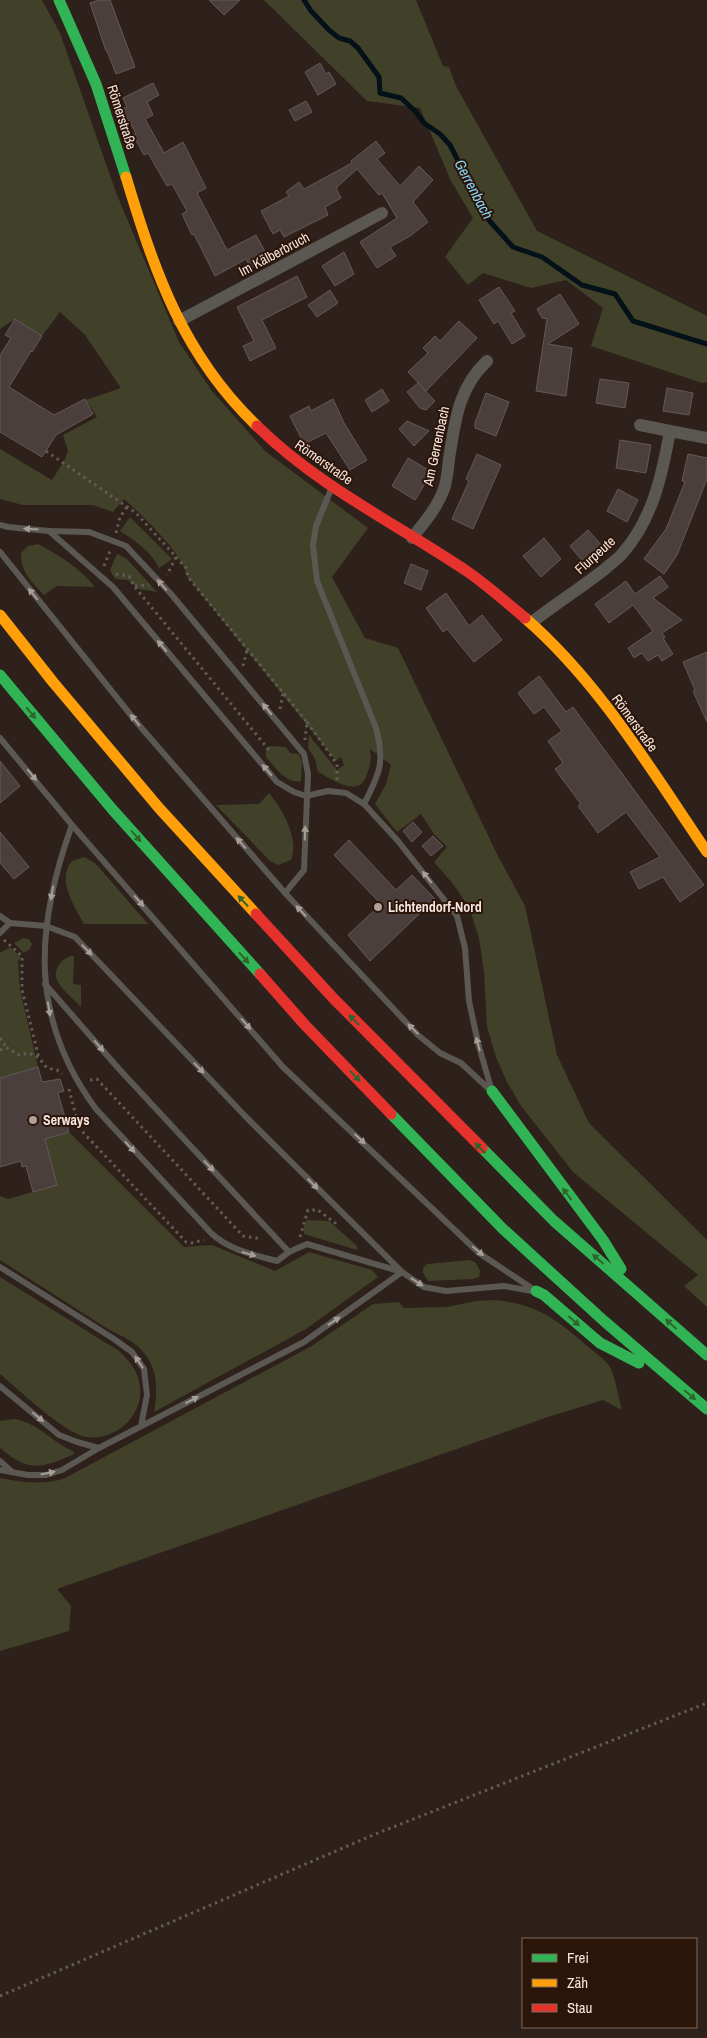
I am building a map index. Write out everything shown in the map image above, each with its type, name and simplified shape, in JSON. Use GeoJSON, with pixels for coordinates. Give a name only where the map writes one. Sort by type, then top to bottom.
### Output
{"type":"FeatureCollection","features":[{"type":"Feature","properties":{"kind":"main road","name":"Römerstraße"},"geometry":{"type":"LineString","coordinates":[[59,0],[83,52],[100,96],[155,269],[194,350],[218,384],[245,416],[272,442],[332,487],[473,576],[531,623],[591,688],[707,852]]}},
{"type":"Feature","properties":{"kind":"main road"},"geometry":{"type":"LineString","coordinates":[[0,615],[158,808],[334,999],[554,1221],[707,1355]]}},
{"type":"Feature","properties":{"kind":"main road"},"geometry":{"type":"LineString","coordinates":[[0,675],[118,816],[305,1025],[503,1229],[604,1321],[707,1409]]}},
{"type":"Feature","properties":{"kind":"main road"},"geometry":{"type":"LineString","coordinates":[[492,1091],[602,1240],[635,1291]]}},
{"type":"Feature","properties":{"kind":"main road"},"geometry":{"type":"LineString","coordinates":[[536,1291],[544,1295],[600,1343],[672,1380]]}},
{"type":"Feature","properties":{"kind":"street","name":"Im Kälberbruch"},"geometry":{"type":"LineString","coordinates":[[179,321],[382,213]]}},
{"type":"Feature","properties":{"kind":"street","name":"Am Gerrenbach"},"geometry":{"type":"LineString","coordinates":[[412,538],[430,515],[444,489],[457,411],[465,388],[474,372],[487,361]]}},
{"type":"Feature","properties":{"kind":"street"},"geometry":{"type":"LineString","coordinates":[[640,425],[707,438]]}},
{"type":"Feature","properties":{"kind":"street","name":"Flurpeute"},"geometry":{"type":"LineString","coordinates":[[531,623],[590,581],[622,555],[642,527],[654,501],[670,431]]}},
{"type":"Feature","properties":{"kind":"lane"},"geometry":{"type":"LineString","coordinates":[[332,487],[316,526],[313,545],[317,581],[376,728],[381,746],[381,763],[364,804]]}},
{"type":"Feature","properties":{"kind":"lane"},"geometry":{"type":"LineString","coordinates":[[0,525],[8,528],[89,532],[126,546],[162,584],[304,754],[308,774],[304,870],[285,893]]}},
{"type":"Feature","properties":{"kind":"lane"},"geometry":{"type":"LineString","coordinates":[[49,531],[113,587],[277,782],[294,792],[306,796],[328,791],[346,793],[364,804],[398,841],[457,916],[465,948],[468,1001],[492,1091]]}},
{"type":"Feature","properties":{"kind":"lane"},"geometry":{"type":"LineString","coordinates":[[0,552],[138,724],[285,893],[418,1034],[440,1053],[461,1063],[492,1091]]}},
{"type":"Feature","properties":{"kind":"lane"},"geometry":{"type":"LineString","coordinates":[[0,738],[72,825],[283,1067],[479,1252],[536,1291]]}},
{"type":"Feature","properties":{"kind":"lane"},"geometry":{"type":"LineString","coordinates":[[72,825],[59,861],[46,926],[44,983],[51,1019],[63,1055],[77,1082],[96,1109],[216,1238],[244,1253],[277,1261],[289,1252],[307,1244],[402,1272]]}},
{"type":"Feature","properties":{"kind":"lane"},"geometry":{"type":"LineString","coordinates":[[0,916],[10,923],[46,926],[75,937],[247,1118],[402,1272],[424,1287],[446,1291],[504,1286],[536,1291]]}},
{"type":"Feature","properties":{"kind":"lane"},"geometry":{"type":"LineString","coordinates":[[0,935],[10,923]]}},
{"type":"Feature","properties":{"kind":"lane"},"geometry":{"type":"LineString","coordinates":[[44,983],[119,1069],[289,1252]]}},
{"type":"Feature","properties":{"kind":"lane"},"geometry":{"type":"LineString","coordinates":[[0,1267],[114,1338],[132,1352],[144,1369],[148,1395],[141,1426]]}},
{"type":"Feature","properties":{"kind":"lane"},"geometry":{"type":"LineString","coordinates":[[0,1470],[28,1475],[46,1475],[62,1470],[99,1448],[304,1342],[402,1272]]}},
{"type":"Feature","properties":{"kind":"lane"},"geometry":{"type":"LineString","coordinates":[[0,1386],[59,1434],[77,1442],[99,1448]]}},
{"type":"Feature","properties":{"kind":"lane"},"geometry":{"type":"LineString","coordinates":[[0,1461],[14,1473]]}},
{"type":"Feature","properties":{"kind":"path"},"geometry":{"type":"LineString","coordinates":[[46,451],[128,506],[186,568],[188,577],[307,722],[337,764],[336,792]]}},
{"type":"Feature","properties":{"kind":"path"},"geometry":{"type":"LineString","coordinates":[[101,577],[120,518],[128,506]]}},
{"type":"Feature","properties":{"kind":"path"},"geometry":{"type":"LineString","coordinates":[[134,586],[162,584],[176,557]]}},
{"type":"Feature","properties":{"kind":"path"},"geometry":{"type":"LineString","coordinates":[[101,577],[115,574],[129,576],[134,586],[269,750]]}},
{"type":"Feature","properties":{"kind":"path"},"geometry":{"type":"LineString","coordinates":[[304,754],[307,722]]}},
{"type":"Feature","properties":{"kind":"path"},"geometry":{"type":"LineString","coordinates":[[0,935],[22,956],[22,990],[39,1058],[47,1068],[57,1070],[65,1079]]}},
{"type":"Feature","properties":{"kind":"path"},"geometry":{"type":"LineString","coordinates":[[0,1038],[7,1048],[18,1055],[29,1053],[39,1058]]}},
{"type":"Feature","properties":{"kind":"path"},"geometry":{"type":"LineString","coordinates":[[0,1050],[7,1048]]}},
{"type":"Feature","properties":{"kind":"path"},"geometry":{"type":"LineString","coordinates":[[77,1082],[97,1079],[243,1236],[280,1242]]}},
{"type":"Feature","properties":{"kind":"path"},"geometry":{"type":"LineString","coordinates":[[67,1084],[79,1128],[186,1242],[191,1243],[216,1238]]}},
{"type":"Feature","properties":{"kind":"path"},"geometry":{"type":"LineString","coordinates":[[299,1248],[302,1227],[308,1210],[318,1210],[335,1223],[344,1214]]}},
{"type":"Feature","properties":{"kind":"path"},"geometry":{"type":"LineString","coordinates":[[0,1996],[373,1835],[707,1703]]}},
{"type":"Feature","properties":{"kind":"green space"},"geometry":{"type":"Polygon","coordinates":[[[0,0],[42,0],[60,33],[117,195],[179,342],[212,391],[265,451],[368,528],[332,577],[365,638],[398,648],[497,854],[525,906],[557,1055],[589,1123],[707,1240],[707,1307],[684,1286],[698,1275],[573,1172],[521,1106],[507,1082],[496,1057],[487,1027],[484,972],[479,938],[469,907],[434,862],[447,847],[434,834],[421,814],[397,832],[375,804],[386,784],[391,765],[370,749],[370,766],[366,777],[357,786],[344,785],[318,772],[315,759],[308,748],[309,735],[337,770],[344,765],[341,757],[336,761],[186,575],[184,567],[170,546],[124,499],[113,512],[93,505],[23,505],[0,499],[0,449],[52,480],[68,451],[63,435],[97,417],[86,400],[121,388],[85,335],[60,312],[42,336],[15,319],[0,329],[0,0]]]}},
{"type":"Feature","properties":{"kind":"green space"},"geometry":{"type":"Polygon","coordinates":[[[264,0],[416,0],[443,66],[449,67],[456,86],[537,231],[707,316],[707,382],[702,383],[591,346],[603,308],[566,280],[531,288],[483,273],[468,285],[445,257],[473,218],[451,181],[420,108],[367,101],[264,0]]]}},
{"type":"Feature","properties":{"kind":"green space"},"geometry":{"type":"Polygon","coordinates":[[[130,517],[172,559],[159,568],[147,551],[120,531],[130,517]]]}},
{"type":"Feature","properties":{"kind":"green space"},"geometry":{"type":"Polygon","coordinates":[[[38,544],[69,562],[95,587],[57,586],[44,595],[28,576],[21,560],[21,553],[28,546],[38,544]]]}},
{"type":"Feature","properties":{"kind":"green space"},"geometry":{"type":"Polygon","coordinates":[[[117,554],[126,558],[157,592],[139,589],[128,580],[115,579],[110,570],[117,554]]]}},
{"type":"Feature","properties":{"kind":"green space"},"geometry":{"type":"Polygon","coordinates":[[[270,746],[286,747],[290,753],[299,754],[302,763],[301,781],[286,778],[273,765],[266,757],[266,748],[270,746]]]}},
{"type":"Feature","properties":{"kind":"green space"},"geometry":{"type":"Polygon","coordinates":[[[269,793],[284,816],[293,843],[291,860],[278,865],[270,861],[216,805],[259,804],[269,793]]]}},
{"type":"Feature","properties":{"kind":"green space"},"geometry":{"type":"Polygon","coordinates":[[[84,857],[95,863],[148,924],[84,924],[69,893],[66,876],[72,861],[84,857]]]}},
{"type":"Feature","properties":{"kind":"green space"},"geometry":{"type":"Polygon","coordinates":[[[23,938],[29,939],[32,944],[30,949],[24,953],[14,943],[23,938]]]}},
{"type":"Feature","properties":{"kind":"green space"},"geometry":{"type":"Polygon","coordinates":[[[10,947],[21,957],[18,961],[20,990],[38,1067],[0,1078],[0,953],[10,947]]]}},
{"type":"Feature","properties":{"kind":"green space"},"geometry":{"type":"Polygon","coordinates":[[[74,956],[73,984],[81,985],[81,1007],[63,989],[56,978],[60,963],[74,956]]]}},
{"type":"Feature","properties":{"kind":"green space"},"geometry":{"type":"Polygon","coordinates":[[[69,1132],[184,1247],[212,1245],[275,1271],[309,1252],[372,1270],[378,1277],[306,1329],[154,1412],[156,1392],[154,1372],[149,1360],[139,1347],[0,1260],[0,1196],[8,1199],[57,1185],[45,1139],[69,1132]]]}},
{"type":"Feature","properties":{"kind":"green space"},"geometry":{"type":"Polygon","coordinates":[[[307,1220],[329,1221],[357,1246],[357,1250],[304,1234],[307,1220]]]}},
{"type":"Feature","properties":{"kind":"green space"},"geometry":{"type":"Polygon","coordinates":[[[470,1260],[476,1263],[480,1271],[479,1277],[473,1279],[428,1281],[423,1273],[423,1268],[427,1264],[470,1260]]]}},
{"type":"Feature","properties":{"kind":"green space"},"geometry":{"type":"Polygon","coordinates":[[[0,1277],[119,1351],[126,1358],[137,1375],[140,1397],[137,1407],[126,1424],[108,1435],[87,1437],[78,1434],[55,1420],[0,1374],[0,1277]]]}},
{"type":"Feature","properties":{"kind":"green space"},"geometry":{"type":"Polygon","coordinates":[[[495,1300],[524,1306],[548,1316],[570,1331],[603,1359],[611,1369],[622,1410],[603,1400],[548,1417],[57,1589],[71,1606],[69,1631],[0,1651],[0,1478],[40,1483],[65,1478],[310,1347],[373,1304],[399,1302],[404,1308],[447,1307],[476,1301],[495,1300]]]}},
{"type":"Feature","properties":{"kind":"green space"},"geometry":{"type":"Polygon","coordinates":[[[15,1419],[24,1421],[38,1429],[73,1451],[74,1454],[53,1463],[36,1466],[10,1456],[0,1448],[0,1421],[15,1419]]]}},
{"type":"Feature","properties":{"kind":"building"},"geometry":{"type":"Polygon","coordinates":[[[99,0],[110,0],[135,67],[116,74],[90,3],[99,0]]]}},
{"type":"Feature","properties":{"kind":"building"},"geometry":{"type":"Polygon","coordinates":[[[209,0],[240,0],[224,15],[209,0]]]}},
{"type":"Feature","properties":{"kind":"building"},"geometry":{"type":"Polygon","coordinates":[[[320,63],[326,74],[329,72],[336,84],[318,95],[305,72],[320,63]]]}},
{"type":"Feature","properties":{"kind":"building"},"geometry":{"type":"Polygon","coordinates":[[[153,83],[159,95],[147,102],[153,115],[145,119],[164,153],[183,142],[206,188],[197,193],[227,250],[256,235],[269,259],[251,268],[246,259],[215,276],[182,214],[187,211],[172,184],[167,186],[148,153],[144,155],[133,135],[136,133],[122,109],[127,107],[123,98],[153,83]]]}},
{"type":"Feature","properties":{"kind":"building"},"geometry":{"type":"Polygon","coordinates":[[[306,101],[312,112],[295,121],[289,110],[306,101]]]}},
{"type":"Feature","properties":{"kind":"building"},"geometry":{"type":"Polygon","coordinates":[[[376,141],[385,153],[377,159],[400,186],[419,166],[433,180],[413,202],[428,222],[410,236],[390,247],[396,256],[377,268],[360,242],[397,218],[382,193],[379,195],[357,169],[336,188],[341,198],[325,207],[328,215],[284,237],[280,230],[273,234],[261,211],[289,196],[286,192],[299,182],[304,189],[352,163],[351,161],[376,141]]]}},
{"type":"Feature","properties":{"kind":"building"},"geometry":{"type":"Polygon","coordinates":[[[344,252],[354,274],[335,286],[322,266],[344,252]]]}},
{"type":"Feature","properties":{"kind":"building"},"geometry":{"type":"Polygon","coordinates":[[[297,276],[307,297],[262,320],[276,348],[250,361],[243,346],[254,341],[237,307],[297,276]]]}},
{"type":"Feature","properties":{"kind":"building"},"geometry":{"type":"Polygon","coordinates":[[[499,287],[515,311],[511,313],[525,336],[512,344],[498,321],[494,324],[479,300],[499,287]]]}},
{"type":"Feature","properties":{"kind":"building"},"geometry":{"type":"Polygon","coordinates":[[[330,290],[338,303],[317,317],[308,305],[330,290]]]}},
{"type":"Feature","properties":{"kind":"building"},"geometry":{"type":"Polygon","coordinates":[[[560,294],[579,324],[548,344],[572,348],[566,396],[536,391],[547,319],[542,318],[537,309],[560,294]]]}},
{"type":"Feature","properties":{"kind":"building"},"geometry":{"type":"Polygon","coordinates":[[[15,319],[42,336],[9,387],[54,415],[85,399],[93,414],[56,435],[42,457],[0,432],[0,355],[11,338],[5,335],[15,319]]]}},
{"type":"Feature","properties":{"kind":"building"},"geometry":{"type":"Polygon","coordinates":[[[459,321],[477,338],[426,391],[408,372],[428,353],[423,348],[435,336],[440,341],[459,321]]]}},
{"type":"Feature","properties":{"kind":"building"},"geometry":{"type":"Polygon","coordinates":[[[600,379],[629,383],[625,408],[596,403],[600,379]]]}},
{"type":"Feature","properties":{"kind":"building"},"geometry":{"type":"Polygon","coordinates":[[[418,383],[435,401],[426,410],[420,408],[407,392],[418,383]]]}},
{"type":"Feature","properties":{"kind":"building"},"geometry":{"type":"Polygon","coordinates":[[[667,388],[693,393],[689,415],[663,411],[667,388]]]}},
{"type":"Feature","properties":{"kind":"building"},"geometry":{"type":"Polygon","coordinates":[[[382,389],[389,401],[372,412],[365,400],[382,389]]]}},
{"type":"Feature","properties":{"kind":"building"},"geometry":{"type":"Polygon","coordinates":[[[486,393],[509,402],[496,436],[475,428],[486,393]]]}},
{"type":"Feature","properties":{"kind":"building"},"geometry":{"type":"Polygon","coordinates":[[[333,399],[344,423],[367,460],[350,470],[326,433],[304,444],[290,416],[309,406],[311,411],[333,399]]]}},
{"type":"Feature","properties":{"kind":"building"},"geometry":{"type":"Polygon","coordinates":[[[407,421],[429,431],[414,446],[399,429],[407,421]]]}},
{"type":"Feature","properties":{"kind":"building"},"geometry":{"type":"Polygon","coordinates":[[[620,440],[651,445],[646,473],[616,468],[620,440]]]}},
{"type":"Feature","properties":{"kind":"building"},"geometry":{"type":"Polygon","coordinates":[[[477,454],[501,465],[473,529],[452,519],[469,481],[466,479],[477,454]]]}},
{"type":"Feature","properties":{"kind":"building"},"geometry":{"type":"Polygon","coordinates":[[[688,454],[707,458],[707,479],[677,555],[664,574],[644,559],[666,529],[685,482],[682,481],[688,454]]]}},
{"type":"Feature","properties":{"kind":"building"},"geometry":{"type":"Polygon","coordinates":[[[408,458],[432,472],[415,500],[392,486],[408,458]]]}},
{"type":"Feature","properties":{"kind":"building"},"geometry":{"type":"Polygon","coordinates":[[[618,489],[638,500],[627,522],[607,511],[618,489]]]}},
{"type":"Feature","properties":{"kind":"building"},"geometry":{"type":"Polygon","coordinates":[[[588,530],[603,547],[584,563],[570,546],[588,530]]]}},
{"type":"Feature","properties":{"kind":"building"},"geometry":{"type":"Polygon","coordinates":[[[544,538],[561,559],[541,577],[523,556],[544,538]]]}},
{"type":"Feature","properties":{"kind":"building"},"geometry":{"type":"Polygon","coordinates":[[[411,564],[428,571],[421,590],[404,583],[411,564]]]}},
{"type":"Feature","properties":{"kind":"building"},"geometry":{"type":"Polygon","coordinates":[[[660,576],[668,587],[653,598],[682,620],[662,633],[673,654],[662,661],[658,655],[648,661],[642,653],[634,658],[628,648],[653,631],[633,605],[609,623],[595,604],[626,581],[635,594],[660,576]]]}},
{"type":"Feature","properties":{"kind":"building"},"geometry":{"type":"Polygon","coordinates":[[[446,593],[469,626],[482,615],[502,640],[474,662],[447,629],[443,632],[426,608],[446,593]]]}},
{"type":"Feature","properties":{"kind":"building"},"geometry":{"type":"Polygon","coordinates":[[[707,652],[707,722],[683,662],[707,652]]]}},
{"type":"Feature","properties":{"kind":"building"},"geometry":{"type":"Polygon","coordinates":[[[539,676],[566,712],[573,707],[704,885],[680,902],[663,877],[639,889],[630,872],[660,857],[626,812],[598,833],[578,806],[581,804],[555,769],[563,763],[548,741],[562,731],[544,707],[534,714],[518,693],[539,676]]]}},
{"type":"Feature","properties":{"kind":"building"},"geometry":{"type":"Polygon","coordinates":[[[0,761],[20,786],[0,803],[0,761]]]}},
{"type":"Feature","properties":{"kind":"building"},"geometry":{"type":"Polygon","coordinates":[[[413,822],[422,832],[412,842],[403,831],[413,822]]]}},
{"type":"Feature","properties":{"kind":"building"},"geometry":{"type":"Polygon","coordinates":[[[0,832],[29,867],[14,879],[0,863],[0,832]]]}},
{"type":"Feature","properties":{"kind":"building"},"geometry":{"type":"Polygon","coordinates":[[[433,836],[443,846],[431,856],[422,846],[433,836]]]}},
{"type":"Feature","properties":{"kind":"building"},"geometry":{"type":"Polygon","coordinates":[[[349,840],[396,890],[412,875],[435,899],[370,961],[348,935],[381,904],[334,855],[349,840]]]}},
{"type":"Feature","properties":{"kind":"building","name":"Serways"},"geometry":{"type":"Polygon","coordinates":[[[38,1067],[42,1082],[60,1079],[64,1091],[58,1093],[69,1132],[45,1139],[57,1185],[33,1192],[26,1166],[22,1167],[21,1161],[0,1167],[0,1078],[38,1067]]]}},
{"type":"Feature","properties":{"kind":"waterway","name":"Gerrenbach"},"geometry":{"type":"LineString","coordinates":[[304,0],[311,11],[329,30],[339,38],[350,41],[358,48],[379,77],[380,93],[401,98],[415,111],[424,123],[440,134],[450,145],[487,218],[513,247],[542,257],[582,285],[615,294],[633,321],[707,344]]}},
{"type":"Feature","properties":{"kind":"traffic: fast"},"geometry":{"type":"LineString","coordinates":[[59,0],[96,84],[126,177]]}},
{"type":"Feature","properties":{"kind":"traffic: fast"},"geometry":{"type":"LineString","coordinates":[[0,675],[112,809],[260,974]]}},
{"type":"Feature","properties":{"kind":"traffic: fast"},"geometry":{"type":"LineString","coordinates":[[492,1091],[603,1240],[621,1269]]}},
{"type":"Feature","properties":{"kind":"traffic: fast"},"geometry":{"type":"LineString","coordinates":[[391,1114],[503,1229],[604,1321],[707,1409]]}},
{"type":"Feature","properties":{"kind":"traffic: fast"},"geometry":{"type":"LineString","coordinates":[[482,1148],[554,1221],[707,1355]]}},
{"type":"Feature","properties":{"kind":"traffic: fast"},"geometry":{"type":"LineString","coordinates":[[536,1291],[544,1295],[600,1343],[639,1363]]}},
{"type":"Feature","properties":{"kind":"traffic: slow"},"geometry":{"type":"LineString","coordinates":[[126,177],[148,246],[175,311],[209,371],[231,399],[257,426]]}},
{"type":"Feature","properties":{"kind":"traffic: slow"},"geometry":{"type":"LineString","coordinates":[[0,615],[53,682],[159,808],[256,914]]}},
{"type":"Feature","properties":{"kind":"traffic: slow"},"geometry":{"type":"LineString","coordinates":[[525,618],[552,643],[601,699],[645,759],[707,852]]}},
{"type":"Feature","properties":{"kind":"traffic: jam"},"geometry":{"type":"LineString","coordinates":[[257,426],[306,468],[359,504],[468,572],[525,618]]}},
{"type":"Feature","properties":{"kind":"traffic: jam"},"geometry":{"type":"LineString","coordinates":[[256,914],[334,999],[482,1148]]}},
{"type":"Feature","properties":{"kind":"traffic: jam"},"geometry":{"type":"LineString","coordinates":[[260,974],[305,1025],[391,1114]]}},
{"type":"Feature","properties":{"kind":"place","name":"Lichtendorf-Nord"},"geometry":{"type":"Point","coordinates":[378,907]}},
{"type":"Feature","properties":{"kind":"place","name":"Serways"},"geometry":{"type":"Point","coordinates":[33,1120]}}]}
